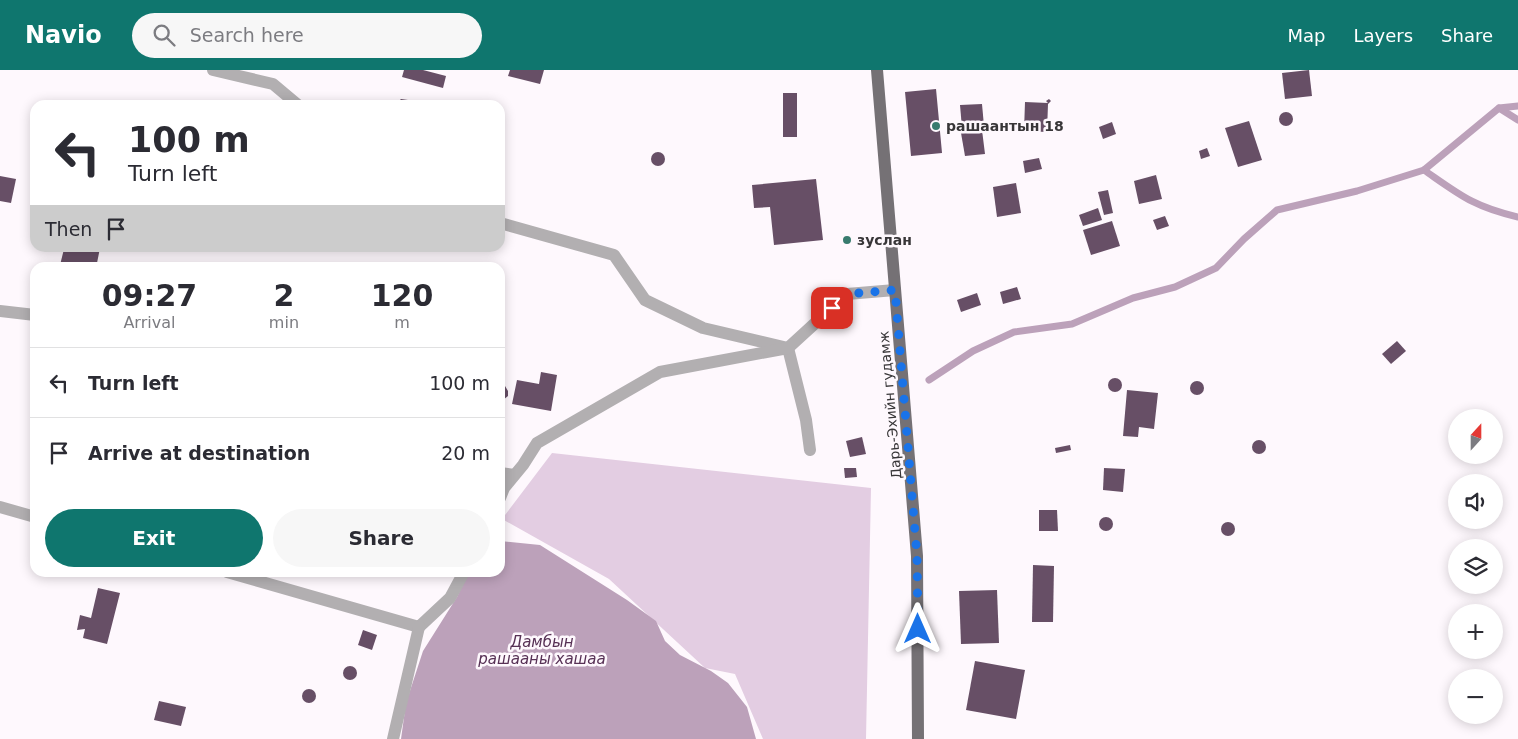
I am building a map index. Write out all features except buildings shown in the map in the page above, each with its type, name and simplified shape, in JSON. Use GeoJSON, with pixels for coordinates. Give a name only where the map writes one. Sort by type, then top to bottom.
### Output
{"type":"FeatureCollection","features":[{"type":"Feature","properties":{"kind":"main road","name":"Дарь-Эхийн гудамж"},"geometry":{"type":"LineString","coordinates":[[877,70],[917,556],[918,739]]}},
{"type":"Feature","properties":{"kind":"street"},"geometry":{"type":"LineString","coordinates":[[213,70],[273,84],[292,100]]}},
{"type":"Feature","properties":{"kind":"street"},"geometry":{"type":"LineString","coordinates":[[505,224],[614,255],[645,300],[703,328],[788,348]]}},
{"type":"Feature","properties":{"kind":"street"},"geometry":{"type":"LineString","coordinates":[[505,487],[537,443],[660,372],[788,348],[847,294],[895,290]]}},
{"type":"Feature","properties":{"kind":"street"},"geometry":{"type":"LineString","coordinates":[[0,311],[30,314]]}},
{"type":"Feature","properties":{"kind":"street"},"geometry":{"type":"LineString","coordinates":[[788,348],[804,412],[810,450]]}},
{"type":"Feature","properties":{"kind":"street"},"geometry":{"type":"LineString","coordinates":[[505,474],[514,475]]}},
{"type":"Feature","properties":{"kind":"street"},"geometry":{"type":"LineString","coordinates":[[0,508],[30,517]]}},
{"type":"Feature","properties":{"kind":"street"},"geometry":{"type":"LineString","coordinates":[[244,577],[419,627]]}},
{"type":"Feature","properties":{"kind":"street"},"geometry":{"type":"LineString","coordinates":[[393,739],[419,627],[450,598],[461,577]]}},
{"type":"Feature","properties":{"kind":"shaded area"},"geometry":{"type":"Polygon","coordinates":[[[552,453],[871,488],[866,739],[763,739],[735,674],[705,668],[609,579],[505,521],[505,515],[552,453]]]}},
{"type":"Feature","properties":{"kind":"water","name":"Дамбын рашааны хашаа"},"geometry":{"type":"Polygon","coordinates":[[[505,542],[540,545],[627,600],[656,621],[665,641],[680,655],[711,671],[728,683],[747,707],[756,739],[401,739],[406,703],[423,651],[457,597],[466,577],[505,577],[505,542]]]}},
{"type":"Feature","properties":{"kind":"waterway"},"geometry":{"type":"LineString","coordinates":[[929,380],[973,351],[1014,332],[1072,324],[1133,298],[1175,287],[1216,268],[1244,239],[1277,210],[1357,191],[1424,170],[1499,108],[1518,106]]}},
{"type":"Feature","properties":{"kind":"waterway"},"geometry":{"type":"LineString","coordinates":[[1499,108],[1518,120]]}},
{"type":"Feature","properties":{"kind":"waterway"},"geometry":{"type":"LineString","coordinates":[[1424,170],[1468,199],[1490,209],[1518,217]]}},
{"type":"Feature","properties":{"kind":"place","name":"рашаантын 18"},"geometry":{"type":"Point","coordinates":[936,126]}},
{"type":"Feature","properties":{"kind":"place","name":"зуслан"},"geometry":{"type":"Point","coordinates":[847,240]}},
{"type":"Feature","properties":{"kind":"route"},"geometry":{"type":"LineString","coordinates":[[832,308],[847,294],[895,290],[917,556],[918,629]]}}]}
